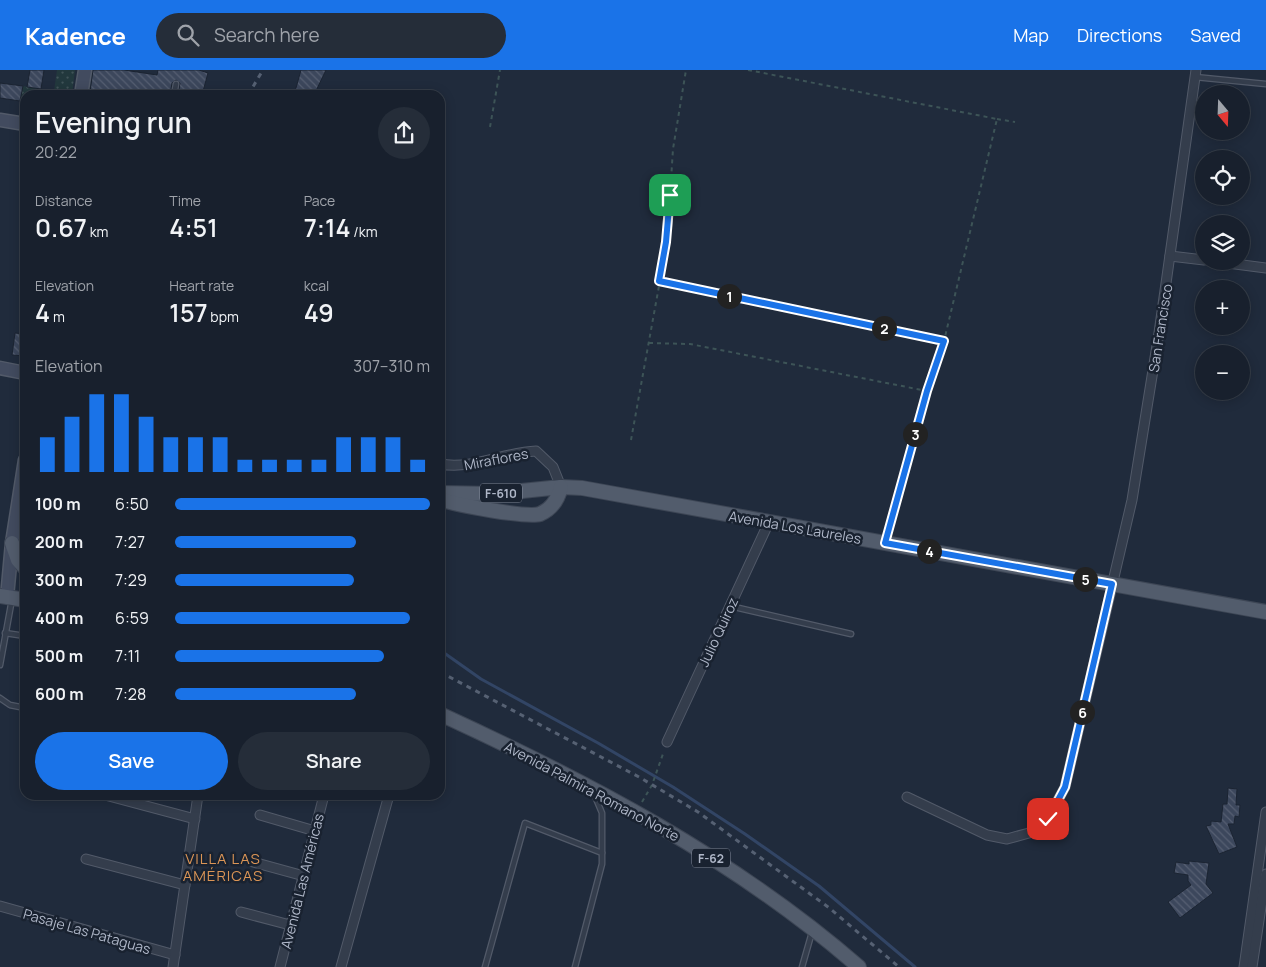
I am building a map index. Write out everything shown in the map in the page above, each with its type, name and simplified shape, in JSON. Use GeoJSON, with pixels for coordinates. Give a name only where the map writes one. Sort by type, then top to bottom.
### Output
{"type":"FeatureCollection","features":[{"type":"Feature","properties":{"kind":"main road","name":"Avenida Los Laureles"},"geometry":{"type":"LineString","coordinates":[[445,494],[492,494],[561,487],[582,488],[1266,612]]}},
{"type":"Feature","properties":{"kind":"main road"},"geometry":{"type":"LineString","coordinates":[[445,500],[500,511],[538,515],[549,509],[554,503],[561,487]]}},
{"type":"Feature","properties":{"kind":"main road"},"geometry":{"type":"LineString","coordinates":[[12,543],[20,562]]}},
{"type":"Feature","properties":{"kind":"main road","name":"Avenida Palmira Romano Norte"},"geometry":{"type":"LineString","coordinates":[[445,716],[540,760],[682,839],[769,896],[814,929],[859,967]]}},
{"type":"Feature","properties":{"kind":"street"},"geometry":{"type":"LineString","coordinates":[[82,90],[85,70]]}},
{"type":"Feature","properties":{"kind":"street","name":"San Francisco"},"geometry":{"type":"LineString","coordinates":[[908,797],[987,835],[1008,838],[1029,834],[1048,819],[1065,787],[1132,500],[1170,256],[1195,73]]}},
{"type":"Feature","properties":{"kind":"street"},"geometry":{"type":"LineString","coordinates":[[0,120],[20,123]]}},
{"type":"Feature","properties":{"kind":"street"},"geometry":{"type":"LineString","coordinates":[[1170,256],[1195,259]]}},
{"type":"Feature","properties":{"kind":"street"},"geometry":{"type":"LineString","coordinates":[[1250,266],[1266,268]]}},
{"type":"Feature","properties":{"kind":"street"},"geometry":{"type":"LineString","coordinates":[[0,368],[20,372]]}},
{"type":"Feature","properties":{"kind":"street","name":"Miraflores"},"geometry":{"type":"LineString","coordinates":[[445,464],[461,466],[516,452],[536,451],[553,467],[561,487]]}},
{"type":"Feature","properties":{"kind":"street"},"geometry":{"type":"LineString","coordinates":[[11,598],[12,543],[20,492]]}},
{"type":"Feature","properties":{"kind":"street","name":"Julio Quiroz"},"geometry":{"type":"LineString","coordinates":[[667,742],[769,522]]}},
{"type":"Feature","properties":{"kind":"street"},"geometry":{"type":"LineString","coordinates":[[124,800],[195,819]]}},
{"type":"Feature","properties":{"kind":"street"},"geometry":{"type":"LineString","coordinates":[[173,967],[197,800]]}},
{"type":"Feature","properties":{"kind":"street","name":"Avenida Las Américas"},"geometry":{"type":"LineString","coordinates":[[280,967],[323,800]]}},
{"type":"Feature","properties":{"kind":"street"},"geometry":{"type":"LineString","coordinates":[[341,967],[388,800]]}},
{"type":"Feature","properties":{"kind":"street"},"geometry":{"type":"LineString","coordinates":[[1252,967],[1266,812]]}},
{"type":"Feature","properties":{"kind":"street"},"geometry":{"type":"LineString","coordinates":[[260,814],[315,831]]}},
{"type":"Feature","properties":{"kind":"street"},"geometry":{"type":"LineString","coordinates":[[86,859],[185,885]]}},
{"type":"Feature","properties":{"kind":"street"},"geometry":{"type":"LineString","coordinates":[[253,862],[304,876]]}},
{"type":"Feature","properties":{"kind":"street"},"geometry":{"type":"LineString","coordinates":[[1244,967],[1258,899],[1266,874]]}},
{"type":"Feature","properties":{"kind":"street","name":"Pasaje Las Pataguas"},"geometry":{"type":"LineString","coordinates":[[0,906],[174,955]]}},
{"type":"Feature","properties":{"kind":"street"},"geometry":{"type":"LineString","coordinates":[[241,912],[290,925]]}},
{"type":"Feature","properties":{"kind":"lane"},"geometry":{"type":"LineString","coordinates":[[1195,73],[1266,84]]}},
{"type":"Feature","properties":{"kind":"lane"},"geometry":{"type":"LineString","coordinates":[[175,90],[176,84]]}},
{"type":"Feature","properties":{"kind":"lane"},"geometry":{"type":"LineString","coordinates":[[0,665],[11,598]]}},
{"type":"Feature","properties":{"kind":"lane"},"geometry":{"type":"LineString","coordinates":[[730,606],[851,634]]}},
{"type":"Feature","properties":{"kind":"lane"},"geometry":{"type":"LineString","coordinates":[[5,633],[20,635]]}},
{"type":"Feature","properties":{"kind":"lane"},"geometry":{"type":"LineString","coordinates":[[0,698],[10,705],[20,707]]}},
{"type":"Feature","properties":{"kind":"lane"},"geometry":{"type":"LineString","coordinates":[[575,967],[602,864],[602,813],[591,787]]}},
{"type":"Feature","properties":{"kind":"lane"},"geometry":{"type":"LineString","coordinates":[[486,967],[525,823],[602,853]]}},
{"type":"Feature","properties":{"kind":"lane"},"geometry":{"type":"LineString","coordinates":[[802,967],[814,929]]}},
{"type":"Feature","properties":{"kind":"path"},"geometry":{"type":"LineString","coordinates":[[490,127],[500,70]]}},
{"type":"Feature","properties":{"kind":"path"},"geometry":{"type":"LineString","coordinates":[[631,440],[666,242],[673,149],[686,70]]}},
{"type":"Feature","properties":{"kind":"path"},"geometry":{"type":"LineString","coordinates":[[748,70],[1015,122]]}},
{"type":"Feature","properties":{"kind":"path"},"geometry":{"type":"LineString","coordinates":[[885,543],[927,391],[944,341],[997,119]]}},
{"type":"Feature","properties":{"kind":"path"},"geometry":{"type":"LineString","coordinates":[[659,281],[944,341]]}},
{"type":"Feature","properties":{"kind":"path"},"geometry":{"type":"LineString","coordinates":[[649,343],[690,344],[927,391]]}},
{"type":"Feature","properties":{"kind":"path"},"geometry":{"type":"LineString","coordinates":[[636,813],[652,785],[667,742]]}},
{"type":"Feature","properties":{"kind":"green space"},"geometry":{"type":"Polygon","coordinates":[[[57,70],[75,70],[73,90],[54,90],[57,70]]]}},
{"type":"Feature","properties":{"kind":"green space"},"geometry":{"type":"Polygon","coordinates":[[[23,86],[48,90],[22,90],[23,86]]]}},
{"type":"Feature","properties":{"kind":"building"},"geometry":{"type":"Polygon","coordinates":[[[30,70],[44,70],[41,89],[27,87],[30,70]]]}},
{"type":"Feature","properties":{"kind":"building"},"geometry":{"type":"Polygon","coordinates":[[[93,70],[124,70],[157,75],[158,70],[199,70],[208,73],[203,90],[179,90],[180,83],[176,80],[172,83],[171,90],[90,90],[93,70]]]}},
{"type":"Feature","properties":{"kind":"building"},"geometry":{"type":"Polygon","coordinates":[[[301,70],[326,70],[316,90],[295,90],[301,70]]]}},
{"type":"Feature","properties":{"kind":"building"},"geometry":{"type":"Polygon","coordinates":[[[0,83],[23,86],[22,90],[20,90],[20,101],[0,98],[0,83]]]}},
{"type":"Feature","properties":{"kind":"building"},"geometry":{"type":"Polygon","coordinates":[[[15,333],[20,334],[20,356],[12,355],[15,333]]]}},
{"type":"Feature","properties":{"kind":"building"},"geometry":{"type":"Polygon","coordinates":[[[1228,788],[1237,789],[1236,805],[1240,805],[1239,817],[1235,816],[1234,824],[1228,824],[1237,847],[1219,854],[1206,826],[1211,825],[1211,821],[1221,822],[1223,804],[1227,804],[1228,788]]]}},
{"type":"Feature","properties":{"kind":"building"},"geometry":{"type":"Polygon","coordinates":[[[1189,861],[1209,863],[1206,884],[1213,893],[1180,918],[1168,902],[1191,885],[1188,881],[1188,875],[1174,873],[1176,862],[1189,864],[1189,861]]]}},
{"type":"Feature","properties":{"kind":"waterway"},"geometry":{"type":"LineString","coordinates":[[445,654],[481,679],[598,743],[673,787],[745,834],[819,886],[915,967]]}},
{"type":"Feature","properties":{"kind":"railway"},"geometry":{"type":"LineString","coordinates":[[251,90],[263,70]]}},
{"type":"Feature","properties":{"kind":"railway"},"geometry":{"type":"LineString","coordinates":[[445,675],[639,777],[698,812],[828,907],[899,967]]}},
{"type":"Feature","properties":{"kind":"district","name":"VILLA LAS AMÉRICAS"},"geometry":{"type":"Point","coordinates":[223,866]}},
{"type":"Feature","properties":{"kind":"route"},"geometry":{"type":"LineString","coordinates":[[670,195],[666,242],[659,281],[944,341],[927,391],[885,543],[1112,584],[1065,787],[1048,819]]}}]}
